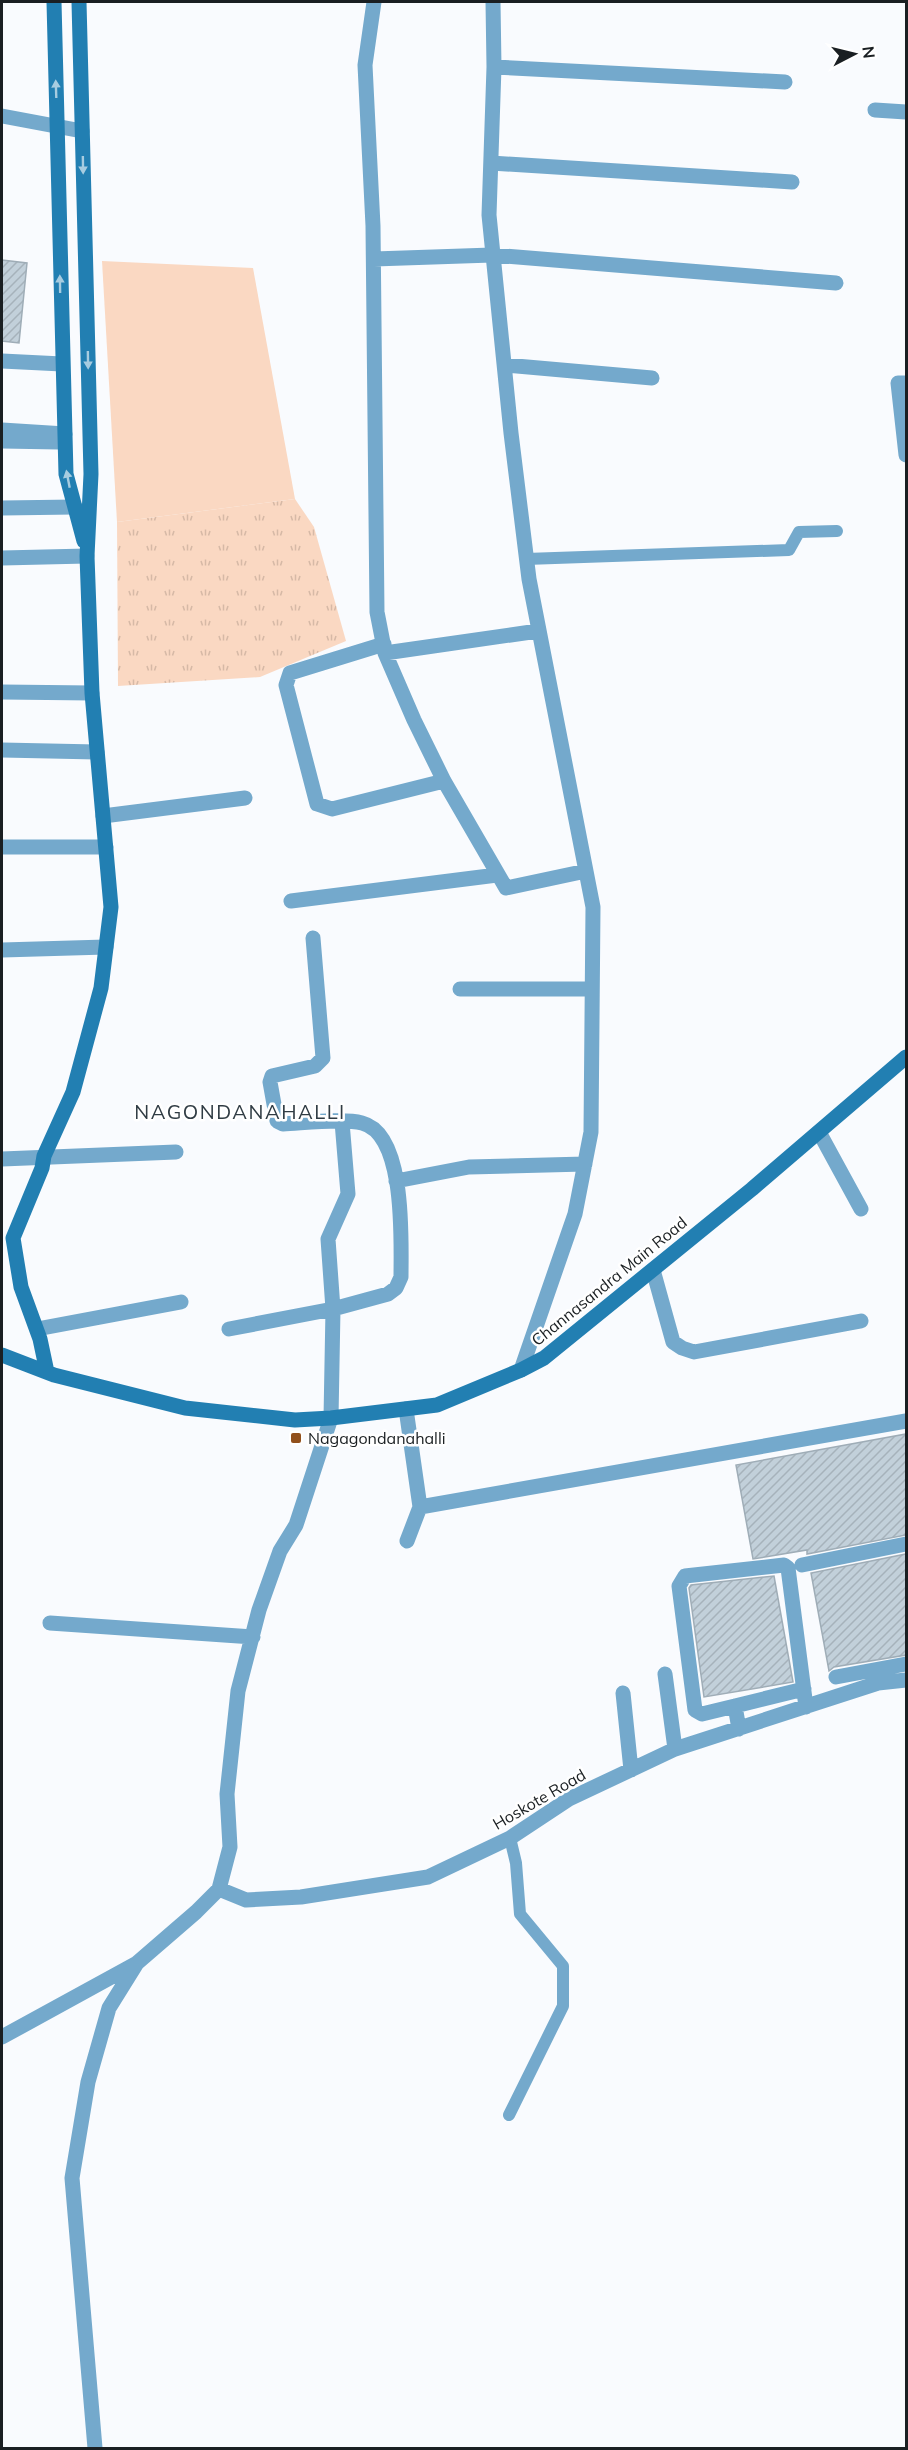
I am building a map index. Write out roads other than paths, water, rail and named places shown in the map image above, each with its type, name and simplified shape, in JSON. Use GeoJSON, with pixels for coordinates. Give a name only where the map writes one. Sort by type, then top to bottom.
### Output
{"type":"FeatureCollection","features":[{"type":"Feature","properties":{"kind":"street"},"geometry":{"type":"LineString","coordinates":[[54,2],[66,474],[87,556]]}},
{"type":"Feature","properties":{"kind":"street"},"geometry":{"type":"LineString","coordinates":[[47,1372],[36,1329],[21,1287],[13,1238],[42,1168],[44,1156],[73,1092],[101,988],[111,907],[92,693],[87,556],[91,474],[79,2]]}},
{"type":"Feature","properties":{"kind":"street"},"geometry":{"type":"LineString","coordinates":[[374,2],[365,65],[374,259],[377,612],[385,649],[444,781],[506,888],[586,871]]}},
{"type":"Feature","properties":{"kind":"street"},"geometry":{"type":"LineString","coordinates":[[493,2],[494,67],[489,215],[492,255],[526,559],[538,631],[593,907],[591,1132],[575,1214],[521,1370]]}},
{"type":"Feature","properties":{"kind":"street"},"geometry":{"type":"LineString","coordinates":[[494,67],[785,82]]}},
{"type":"Feature","properties":{"kind":"street"},"geometry":{"type":"LineString","coordinates":[[875,110],[906,112]]}},
{"type":"Feature","properties":{"kind":"street"},"geometry":{"type":"LineString","coordinates":[[2,116],[82,131]]}},
{"type":"Feature","properties":{"kind":"street"},"geometry":{"type":"LineString","coordinates":[[491,163],[792,182]]}},
{"type":"Feature","properties":{"kind":"street"},"geometry":{"type":"LineString","coordinates":[[374,259],[492,255],[836,283]]}},
{"type":"Feature","properties":{"kind":"street"},"geometry":{"type":"LineString","coordinates":[[2,361],[62,364]]}},
{"type":"Feature","properties":{"kind":"street"},"geometry":{"type":"LineString","coordinates":[[505,365],[652,378]]}},
{"type":"Feature","properties":{"kind":"street"},"geometry":{"type":"LineString","coordinates":[[906,383],[898,383],[906,455]]}},
{"type":"Feature","properties":{"kind":"street"},"geometry":{"type":"LineString","coordinates":[[2,430],[65,438]]}},
{"type":"Feature","properties":{"kind":"street"},"geometry":{"type":"LineString","coordinates":[[2,441],[65,438]]}},
{"type":"Feature","properties":{"kind":"street"},"geometry":{"type":"LineString","coordinates":[[2,508],[75,507]]}},
{"type":"Feature","properties":{"kind":"street"},"geometry":{"type":"LineString","coordinates":[[2,558],[87,556]]}},
{"type":"Feature","properties":{"kind":"street"},"geometry":{"type":"LineString","coordinates":[[444,781],[332,809],[317,804],[286,685],[290,673],[385,649],[538,631]]}},
{"type":"Feature","properties":{"kind":"street"},"geometry":{"type":"LineString","coordinates":[[2,692],[92,693]]}},
{"type":"Feature","properties":{"kind":"street"},"geometry":{"type":"LineString","coordinates":[[2,750],[97,752]]}},
{"type":"Feature","properties":{"kind":"street"},"geometry":{"type":"LineString","coordinates":[[103,816],[245,798]]}},
{"type":"Feature","properties":{"kind":"street"},"geometry":{"type":"LineString","coordinates":[[2,847],[106,847]]}},
{"type":"Feature","properties":{"kind":"street"},"geometry":{"type":"LineString","coordinates":[[291,901],[497,875]]}},
{"type":"Feature","properties":{"kind":"street"},"geometry":{"type":"LineString","coordinates":[[229,1329],[333,1309],[388,1294],[396,1288],[401,1277],[400,1195],[385,1142],[375,1129],[362,1122],[283,1124],[277,1121],[270,1083],[272,1076],[315,1066],[323,1058],[313,938]]}},
{"type":"Feature","properties":{"kind":"street"},"geometry":{"type":"LineString","coordinates":[[2,950],[106,947]]}},
{"type":"Feature","properties":{"kind":"street"},"geometry":{"type":"LineString","coordinates":[[460,989],[592,989]]}},
{"type":"Feature","properties":{"kind":"street","name":"Channasandra Main Road"},"geometry":{"type":"LineString","coordinates":[[2,1355],[47,1372],[185,1408],[295,1420],[437,1405],[544,1358],[819,1132],[906,1057]]}},
{"type":"Feature","properties":{"kind":"street"},"geometry":{"type":"LineString","coordinates":[[2,2037],[137,1963],[219,1889],[230,1847],[227,1794],[238,1691],[252,1637],[280,1551],[296,1525],[331,1418],[333,1309],[328,1235],[345,1203],[349,1188],[342,1122]]}},
{"type":"Feature","properties":{"kind":"street"},"geometry":{"type":"LineString","coordinates":[[819,1132],[861,1209]]}},
{"type":"Feature","properties":{"kind":"street"},"geometry":{"type":"LineString","coordinates":[[2,1159],[176,1152]]}},
{"type":"Feature","properties":{"kind":"street"},"geometry":{"type":"LineString","coordinates":[[396,1180],[470,1167],[585,1164]]}},
{"type":"Feature","properties":{"kind":"street"},"geometry":{"type":"LineString","coordinates":[[653,1270],[673,1342],[694,1352],[861,1321]]}},
{"type":"Feature","properties":{"kind":"street"},"geometry":{"type":"LineString","coordinates":[[36,1329],[181,1302]]}},
{"type":"Feature","properties":{"kind":"street"},"geometry":{"type":"LineString","coordinates":[[406,1409],[420,1507],[407,1541]]}},
{"type":"Feature","properties":{"kind":"street"},"geometry":{"type":"LineString","coordinates":[[420,1507],[906,1421]]}},
{"type":"Feature","properties":{"kind":"street"},"geometry":{"type":"LineString","coordinates":[[802,1565],[906,1544]]}},
{"type":"Feature","properties":{"kind":"street"},"geometry":{"type":"LineString","coordinates":[[804,1689],[702,1714],[695,1710],[679,1586],[685,1576],[784,1566],[788,1569],[804,1689],[806,1707]]}},
{"type":"Feature","properties":{"kind":"street"},"geometry":{"type":"LineString","coordinates":[[50,1623],[252,1637]]}},
{"type":"Feature","properties":{"kind":"street"},"geometry":{"type":"LineString","coordinates":[[836,1677],[906,1664]]}},
{"type":"Feature","properties":{"kind":"street"},"geometry":{"type":"LineString","coordinates":[[665,1674],[675,1749]]}},
{"type":"Feature","properties":{"kind":"street","name":"Hoskote Road"},"geometry":{"type":"LineString","coordinates":[[219,1889],[246,1900],[301,1897],[428,1877],[510,1838],[569,1799],[675,1749],[878,1683],[906,1680]]}},
{"type":"Feature","properties":{"kind":"street"},"geometry":{"type":"LineString","coordinates":[[623,1693],[631,1770]]}},
{"type":"Feature","properties":{"kind":"street"},"geometry":{"type":"LineString","coordinates":[[735,1706],[739,1729]]}},
{"type":"Feature","properties":{"kind":"street"},"geometry":{"type":"LineString","coordinates":[[95,2448],[72,2178],[88,2082],[109,2008],[137,1963]]}},
{"type":"Feature","properties":{"kind":"lane"},"geometry":{"type":"LineString","coordinates":[[526,559],[789,550],[799,532],[837,531]]}},
{"type":"Feature","properties":{"kind":"lane"},"geometry":{"type":"LineString","coordinates":[[509,2115],[563,2006],[563,1966],[520,1914],[516,1863],[510,1838]]}},
{"type":"Feature","properties":{"kind":"place","name":"Nagagondanahalli"},"geometry":{"type":"Point","coordinates":[296,1438]}},
{"type":"Feature","properties":{"kind":"district","name":"NAGONDANAHALLI"},"geometry":{"type":"Point","coordinates":[240,1112]}}]}
